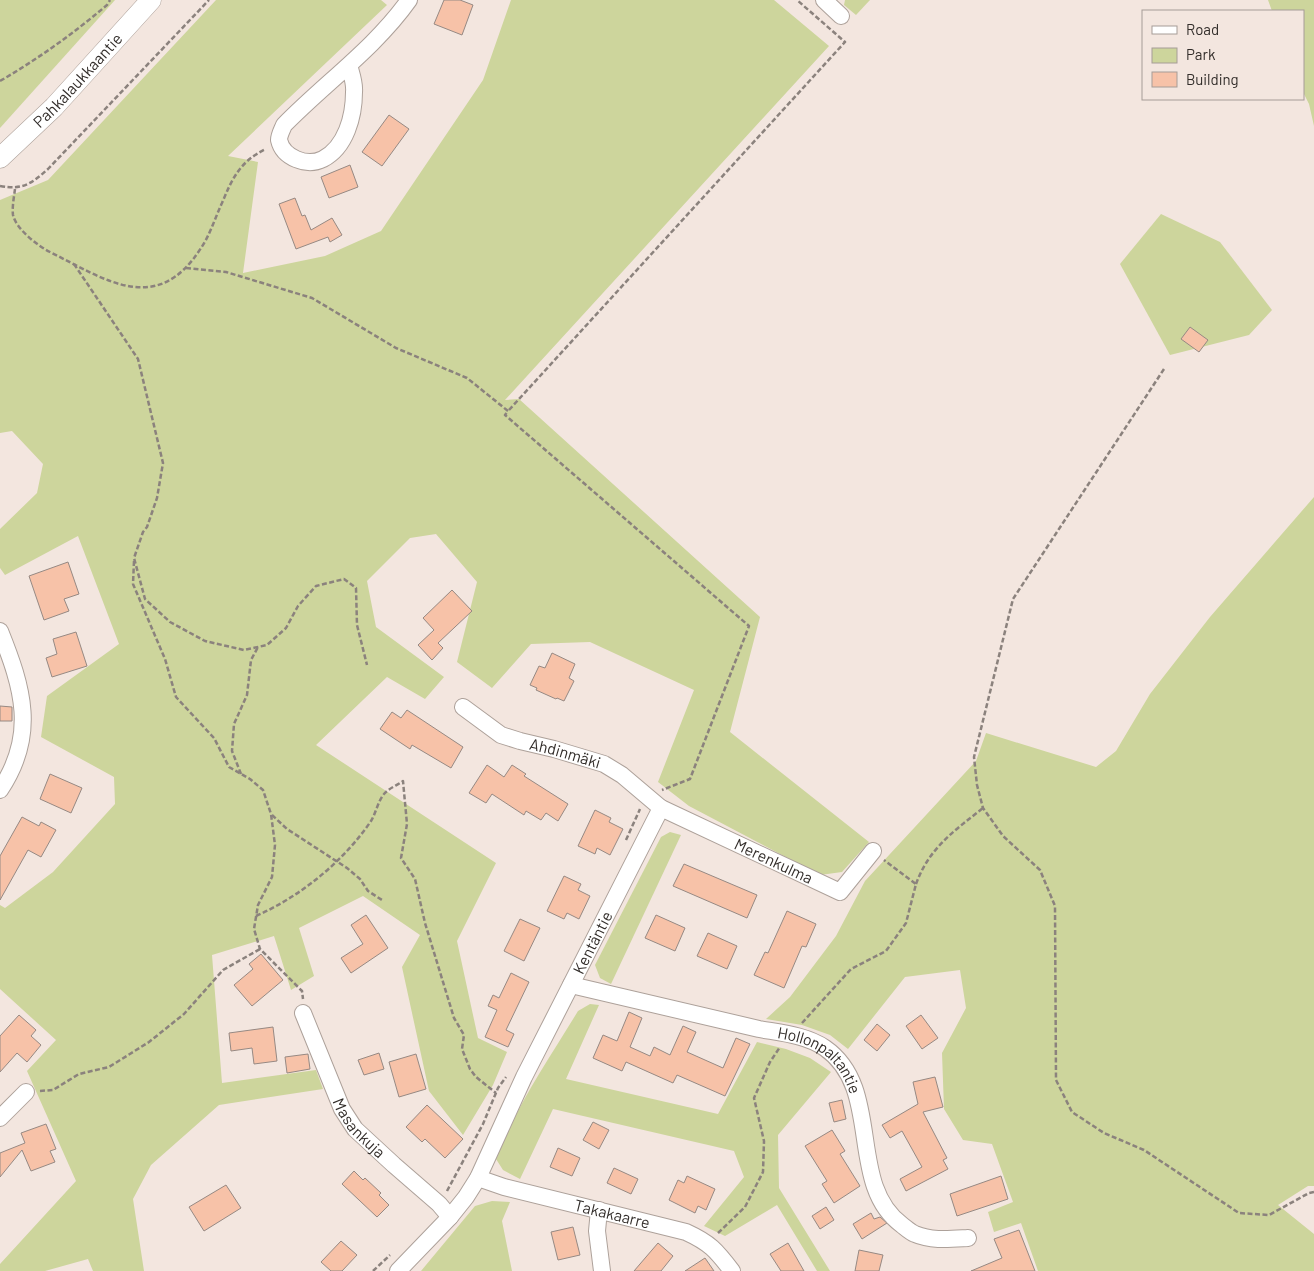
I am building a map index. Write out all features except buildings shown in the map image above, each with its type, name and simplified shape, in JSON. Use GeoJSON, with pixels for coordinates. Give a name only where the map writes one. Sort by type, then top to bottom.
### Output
{"type":"FeatureCollection","features":[{"type":"Feature","properties":{"kind":"street","name":"Pahkalaukkaantie"},"geometry":{"type":"LineString","coordinates":[[0,158],[54,107],[151,0]]}},
{"type":"Feature","properties":{"kind":"street"},"geometry":{"type":"LineString","coordinates":[[349,65],[354,90],[351,120],[344,137],[334,150],[322,159],[310,163],[293,158],[282,148],[280,143],[279,138],[284,125],[349,65],[409,0]]}},
{"type":"Feature","properties":{"kind":"street"},"geometry":{"type":"LineString","coordinates":[[824,0],[842,16]]}},
{"type":"Feature","properties":{"kind":"street"},"geometry":{"type":"LineString","coordinates":[[0,630],[10,655],[21,696],[24,728],[11,774],[0,790]]}},
{"type":"Feature","properties":{"kind":"street","name":"Ahdinmäki"},"geometry":{"type":"LineString","coordinates":[[463,707],[501,735],[604,764],[622,775],[661,808]]}},
{"type":"Feature","properties":{"kind":"street","name":"Merenkulma"},"geometry":{"type":"LineString","coordinates":[[661,808],[840,892],[873,851]]}},
{"type":"Feature","properties":{"kind":"street","name":"Kentäntie"},"geometry":{"type":"LineString","coordinates":[[517,1074],[571,985],[661,808]]}},
{"type":"Feature","properties":{"kind":"street","name":"Hollonpaltantie"},"geometry":{"type":"LineString","coordinates":[[571,985],[759,1029],[790,1034],[810,1040],[825,1048],[849,1073],[858,1096],[873,1180],[880,1199],[888,1212],[914,1234],[936,1239],[968,1238]]}},
{"type":"Feature","properties":{"kind":"street","name":"Masankuja"},"geometry":{"type":"LineString","coordinates":[[303,1012],[342,1109],[355,1129],[444,1210]]}},
{"type":"Feature","properties":{"kind":"street"},"geometry":{"type":"LineString","coordinates":[[398,1271],[444,1210],[466,1197],[478,1178],[517,1074]]}},
{"type":"Feature","properties":{"kind":"street"},"geometry":{"type":"LineString","coordinates":[[0,1118],[26,1092]]}},
{"type":"Feature","properties":{"kind":"street","name":"Takakaarre"},"geometry":{"type":"LineString","coordinates":[[478,1178],[504,1188],[686,1232],[705,1240],[719,1253],[732,1271]]}},
{"type":"Feature","properties":{"kind":"street"},"geometry":{"type":"LineString","coordinates":[[599,1210],[597,1232],[602,1271]]}},
{"type":"Feature","properties":{"kind":"path"},"geometry":{"type":"LineString","coordinates":[[0,82],[81,27],[107,5],[110,0]]}},
{"type":"Feature","properties":{"kind":"path"},"geometry":{"type":"LineString","coordinates":[[0,186],[15,189],[33,183],[209,0]]}},
{"type":"Feature","properties":{"kind":"path"},"geometry":{"type":"LineString","coordinates":[[625,841],[646,797],[690,779],[749,626],[505,414],[846,42],[797,0]]}},
{"type":"Feature","properties":{"kind":"path"},"geometry":{"type":"LineString","coordinates":[[15,189],[13,216],[26,236],[45,250],[96,275],[126,287],[146,288],[167,283],[186,268],[202,248],[230,184],[241,166],[255,154],[280,143]]}},
{"type":"Feature","properties":{"kind":"path"},"geometry":{"type":"LineString","coordinates":[[74,264],[138,359],[163,463],[158,498],[134,558],[132,584],[165,659],[176,697],[214,738],[229,767],[263,790],[271,814],[275,845],[272,878],[258,905],[254,929],[260,949],[302,990],[303,1012]]}},
{"type":"Feature","properties":{"kind":"path"},"geometry":{"type":"LineString","coordinates":[[186,268],[226,272],[312,298],[396,348],[466,378],[508,411]]}},
{"type":"Feature","properties":{"kind":"path"},"geometry":{"type":"LineString","coordinates":[[1164,369],[1013,599],[974,757],[976,785],[983,808],[1004,836],[1040,870],[1055,906],[1056,1080],[1072,1112],[1104,1132],[1144,1150],[1238,1213],[1269,1215],[1314,1192]]}},
{"type":"Feature","properties":{"kind":"path"},"geometry":{"type":"LineString","coordinates":[[134,558],[145,599],[170,622],[205,641],[244,650],[267,645],[286,628],[298,606],[316,586],[344,579],[356,588],[357,625],[367,665]]}},
{"type":"Feature","properties":{"kind":"path"},"geometry":{"type":"LineString","coordinates":[[241,774],[232,751],[234,724],[247,695],[251,660],[258,647]]}},
{"type":"Feature","properties":{"kind":"path"},"geometry":{"type":"LineString","coordinates":[[256,916],[272,909],[309,885],[337,862],[371,821],[384,794],[404,781],[407,824],[402,858],[415,879],[425,923],[454,1018],[464,1035],[462,1049],[470,1069],[476,1077],[496,1093]]}},
{"type":"Feature","properties":{"kind":"path"},"geometry":{"type":"LineString","coordinates":[[916,884],[920,871],[942,841],[983,808]]}},
{"type":"Feature","properties":{"kind":"path"},"geometry":{"type":"LineString","coordinates":[[271,814],[287,829],[360,879],[368,891],[382,900]]}},
{"type":"Feature","properties":{"kind":"path"},"geometry":{"type":"LineString","coordinates":[[26,1092],[53,1090],[79,1074],[109,1067],[150,1042],[184,1014],[223,970],[260,949]]}},
{"type":"Feature","properties":{"kind":"path"},"geometry":{"type":"LineString","coordinates":[[444,1210],[496,1093],[517,1074]]}},
{"type":"Feature","properties":{"kind":"path"},"geometry":{"type":"LineString","coordinates":[[373,1271],[392,1254]]}},
{"type":"Feature","properties":{"kind":"green space"},"geometry":{"type":"Polygon","coordinates":[[[0,0],[115,0],[0,128],[0,0]]]}},
{"type":"Feature","properties":{"kind":"green space"},"geometry":{"type":"Polygon","coordinates":[[[216,0],[381,0],[387,5],[228,156],[258,162],[243,273],[325,256],[381,231],[483,80],[511,0],[774,0],[829,46],[505,400],[519,399],[760,617],[730,732],[869,842],[842,872],[820,875],[689,806],[658,782],[694,690],[590,642],[531,644],[492,688],[457,662],[477,582],[436,534],[410,538],[367,581],[376,627],[444,677],[425,699],[387,677],[316,745],[496,863],[457,941],[478,1038],[507,1052],[493,1085],[463,1135],[429,1091],[402,967],[420,935],[363,896],[299,928],[314,976],[291,990],[274,936],[212,955],[222,1083],[316,1070],[323,1089],[219,1105],[151,1165],[133,1199],[144,1271],[93,1271],[88,1259],[45,1271],[0,1271],[0,1264],[76,1181],[27,1071],[56,1040],[0,989],[0,905],[5,908],[53,872],[115,804],[114,777],[41,737],[47,696],[119,644],[78,536],[5,575],[0,568],[0,529],[37,493],[43,464],[12,431],[0,433],[0,200],[48,180],[216,0]]]}},
{"type":"Feature","properties":{"kind":"green space"},"geometry":{"type":"Polygon","coordinates":[[[845,0],[870,0],[856,15],[844,5],[845,0]]]}},
{"type":"Feature","properties":{"kind":"green space"},"geometry":{"type":"Polygon","coordinates":[[[1268,0],[1314,0],[1314,126],[1309,104],[1304,94],[1304,10],[1272,10],[1268,0]]]}},
{"type":"Feature","properties":{"kind":"green space"},"geometry":{"type":"Polygon","coordinates":[[[1161,214],[1220,242],[1272,310],[1249,335],[1170,355],[1120,264],[1161,214]]]}},
{"type":"Feature","properties":{"kind":"green space"},"geometry":{"type":"Polygon","coordinates":[[[1314,497],[1314,1186],[1308,1186],[1278,1205],[1314,1234],[1314,1271],[1038,1271],[1021,1223],[994,1232],[988,1212],[1013,1202],[992,1144],[963,1140],[944,1109],[942,1053],[966,1008],[960,970],[905,977],[848,1049],[830,1035],[802,1025],[766,1019],[790,997],[836,936],[865,881],[976,761],[986,733],[1096,767],[1116,751],[1150,694],[1210,617],[1314,497]]]}},
{"type":"Feature","properties":{"kind":"green space"},"geometry":{"type":"Polygon","coordinates":[[[670,832],[681,835],[611,984],[600,978],[595,965],[661,837],[670,832]]]}},
{"type":"Feature","properties":{"kind":"green space"},"geometry":{"type":"Polygon","coordinates":[[[590,1004],[599,1005],[566,1079],[718,1114],[757,1042],[786,1049],[810,1058],[831,1072],[778,1135],[779,1188],[830,1271],[817,1271],[777,1205],[725,1236],[704,1226],[744,1177],[734,1151],[553,1109],[520,1179],[503,1170],[496,1159],[513,1120],[578,1011],[590,1004]]]}},
{"type":"Feature","properties":{"kind":"green space"},"geometry":{"type":"Polygon","coordinates":[[[492,1201],[510,1202],[502,1221],[512,1271],[421,1271],[475,1206],[492,1201]]]}}]}
